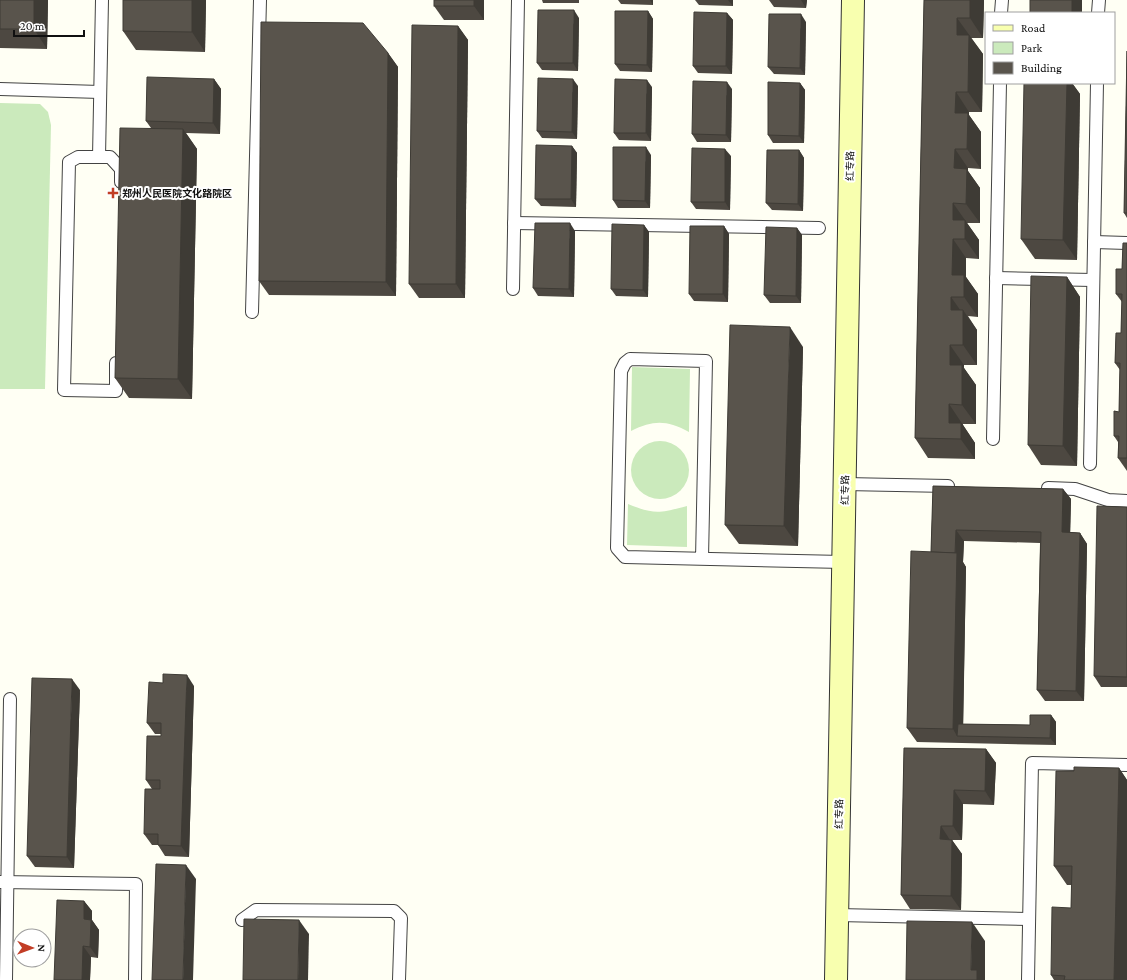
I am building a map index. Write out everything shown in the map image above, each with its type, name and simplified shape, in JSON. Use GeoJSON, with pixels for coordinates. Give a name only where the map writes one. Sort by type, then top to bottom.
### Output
{"type":"FeatureCollection","features":[{"type":"Feature","properties":{"kind":"street","name":"红专路"},"geometry":{"type":"LineString","coordinates":[[836,980],[853,0]]}},
{"type":"Feature","properties":{"kind":"lane"},"geometry":{"type":"LineString","coordinates":[[98,157],[102,0]]}},
{"type":"Feature","properties":{"kind":"lane"},"geometry":{"type":"LineString","coordinates":[[252,312],[260,0]]}},
{"type":"Feature","properties":{"kind":"lane"},"geometry":{"type":"LineString","coordinates":[[513,289],[518,0]]}},
{"type":"Feature","properties":{"kind":"lane"},"geometry":{"type":"LineString","coordinates":[[1002,0],[1002,12]]}},
{"type":"Feature","properties":{"kind":"lane"},"geometry":{"type":"LineString","coordinates":[[1098,0],[1098,12]]}},
{"type":"Feature","properties":{"kind":"lane"},"geometry":{"type":"LineString","coordinates":[[993,439],[1000,84]]}},
{"type":"Feature","properties":{"kind":"lane"},"geometry":{"type":"LineString","coordinates":[[1090,464],[1097,84]]}},
{"type":"Feature","properties":{"kind":"lane"},"geometry":{"type":"LineString","coordinates":[[0,89],[100,92]]}},
{"type":"Feature","properties":{"kind":"lane"},"geometry":{"type":"LineString","coordinates":[[117,352],[116,391],[64,390],[69,162],[78,157],[110,158],[121,169],[120,193]]}},
{"type":"Feature","properties":{"kind":"lane"},"geometry":{"type":"LineString","coordinates":[[514,223],[819,228]]}},
{"type":"Feature","properties":{"kind":"lane"},"geometry":{"type":"LineString","coordinates":[[1094,242],[1127,243]]}},
{"type":"Feature","properties":{"kind":"lane"},"geometry":{"type":"LineString","coordinates":[[996,278],[1093,280]]}},
{"type":"Feature","properties":{"kind":"lane"},"geometry":{"type":"LineString","coordinates":[[702,559],[706,361],[630,359],[625,363],[622,371],[617,548],[625,557],[702,559],[843,562]]}},
{"type":"Feature","properties":{"kind":"lane"},"geometry":{"type":"LineString","coordinates":[[845,484],[964,487]]}},
{"type":"Feature","properties":{"kind":"lane"},"geometry":{"type":"LineString","coordinates":[[1035,488],[1075,489],[1108,500],[1127,501]]}},
{"type":"Feature","properties":{"kind":"lane"},"geometry":{"type":"LineString","coordinates":[[6,980],[4,882],[10,699]]}},
{"type":"Feature","properties":{"kind":"lane"},"geometry":{"type":"LineString","coordinates":[[1028,980],[1032,763],[1127,765]]}},
{"type":"Feature","properties":{"kind":"lane"},"geometry":{"type":"LineString","coordinates":[[4,882],[136,884],[135,980]]}},
{"type":"Feature","properties":{"kind":"lane"},"geometry":{"type":"LineString","coordinates":[[242,920],[256,910],[394,911],[401,918],[399,980]]}},
{"type":"Feature","properties":{"kind":"lane"},"geometry":{"type":"LineString","coordinates":[[837,915],[1029,920]]}},
{"type":"Feature","properties":{"kind":"green space"},"geometry":{"type":"Polygon","coordinates":[[[0,103],[40,104],[48,112],[51,125],[45,389],[0,389],[0,103]]]}},
{"type":"Feature","properties":{"kind":"green space"},"geometry":{"type":"Polygon","coordinates":[[[632,367],[690,369],[689,432],[673,425],[660,423],[653,423],[631,431],[632,367]]]}},
{"type":"Feature","properties":{"kind":"green space"},"geometry":{"type":"Polygon","coordinates":[[[654,441],[666,441],[681,449],[689,464],[689,476],[681,491],[666,499],[654,499],[639,491],[631,476],[631,464],[639,449],[654,441]]]}},
{"type":"Feature","properties":{"kind":"green space"},"geometry":{"type":"Polygon","coordinates":[[[628,504],[645,510],[658,512],[687,506],[687,547],[627,545],[628,504]]]}},
{"type":"Feature","properties":{"kind":"building"},"geometry":{"type":"Polygon","coordinates":[[[0,0],[34,0],[34,29],[0,29],[0,0]]]}},
{"type":"Feature","properties":{"kind":"building"},"geometry":{"type":"Polygon","coordinates":[[[123,0],[192,0],[192,32],[123,31],[123,0]]]}},
{"type":"Feature","properties":{"kind":"building"},"geometry":{"type":"Polygon","coordinates":[[[434,0],[474,0],[474,6],[434,6],[434,0]]]}},
{"type":"Feature","properties":{"kind":"building"},"geometry":{"type":"Polygon","coordinates":[[[924,0],[970,0],[970,18],[957,18],[957,35],[969,35],[968,92],[956,92],[955,113],[968,113],[967,149],[955,149],[954,168],[967,169],[966,204],[953,203],[953,220],[965,220],[965,239],[953,239],[952,275],[964,275],[964,297],[951,297],[951,310],[963,310],[963,345],[950,345],[950,365],[962,365],[962,405],[949,404],[949,423],[961,423],[961,439],[915,438],[924,0]]]}},
{"type":"Feature","properties":{"kind":"building"},"geometry":{"type":"Polygon","coordinates":[[[1030,0],[1072,0],[1072,12],[1030,12],[1030,0]]]}},
{"type":"Feature","properties":{"kind":"building"},"geometry":{"type":"Polygon","coordinates":[[[538,10],[574,10],[573,63],[537,63],[538,10]]]}},
{"type":"Feature","properties":{"kind":"building"},"geometry":{"type":"Polygon","coordinates":[[[615,11],[648,11],[647,65],[615,64],[615,11]]]}},
{"type":"Feature","properties":{"kind":"building"},"geometry":{"type":"Polygon","coordinates":[[[694,12],[727,13],[726,66],[693,66],[694,12]]]}},
{"type":"Feature","properties":{"kind":"building"},"geometry":{"type":"Polygon","coordinates":[[[769,14],[801,14],[800,68],[768,67],[769,14]]]}},
{"type":"Feature","properties":{"kind":"building"},"geometry":{"type":"Polygon","coordinates":[[[261,22],[363,23],[388,53],[386,282],[259,281],[261,22]]]}},
{"type":"Feature","properties":{"kind":"building"},"geometry":{"type":"Polygon","coordinates":[[[412,25],[458,26],[456,284],[409,284],[412,25]]]}},
{"type":"Feature","properties":{"kind":"building"},"geometry":{"type":"Polygon","coordinates":[[[1127,51],[1127,213],[1124,213],[1127,51]]]}},
{"type":"Feature","properties":{"kind":"building"},"geometry":{"type":"Polygon","coordinates":[[[147,77],[214,79],[213,123],[146,121],[147,77]]]}},
{"type":"Feature","properties":{"kind":"building"},"geometry":{"type":"Polygon","coordinates":[[[538,78],[573,79],[572,132],[537,131],[538,78]]]}},
{"type":"Feature","properties":{"kind":"building"},"geometry":{"type":"Polygon","coordinates":[[[615,79],[647,80],[646,133],[614,133],[615,79]]]}},
{"type":"Feature","properties":{"kind":"building"},"geometry":{"type":"Polygon","coordinates":[[[693,81],[727,82],[726,135],[692,134],[693,81]]]}},
{"type":"Feature","properties":{"kind":"building"},"geometry":{"type":"Polygon","coordinates":[[[768,82],[800,83],[799,136],[768,135],[768,82]]]}},
{"type":"Feature","properties":{"kind":"building"},"geometry":{"type":"Polygon","coordinates":[[[1024,84],[1067,84],[1063,240],[1021,239],[1024,84]]]}},
{"type":"Feature","properties":{"kind":"building"},"geometry":{"type":"Polygon","coordinates":[[[120,128],[183,129],[178,379],[115,378],[120,128]]]}},
{"type":"Feature","properties":{"kind":"building"},"geometry":{"type":"Polygon","coordinates":[[[536,145],[572,146],[571,199],[535,199],[536,145]]]}},
{"type":"Feature","properties":{"kind":"building"},"geometry":{"type":"Polygon","coordinates":[[[613,147],[646,147],[645,201],[613,200],[613,147]]]}},
{"type":"Feature","properties":{"kind":"building"},"geometry":{"type":"Polygon","coordinates":[[[692,148],[725,149],[725,202],[691,202],[692,148]]]}},
{"type":"Feature","properties":{"kind":"building"},"geometry":{"type":"Polygon","coordinates":[[[767,150],[799,150],[798,204],[766,203],[767,150]]]}},
{"type":"Feature","properties":{"kind":"building"},"geometry":{"type":"Polygon","coordinates":[[[535,223],[570,223],[569,289],[533,288],[535,223]]]}},
{"type":"Feature","properties":{"kind":"building"},"geometry":{"type":"Polygon","coordinates":[[[612,224],[644,225],[643,290],[611,289],[612,224]]]}},
{"type":"Feature","properties":{"kind":"building"},"geometry":{"type":"Polygon","coordinates":[[[690,226],[724,226],[723,294],[689,294],[690,226]]]}},
{"type":"Feature","properties":{"kind":"building"},"geometry":{"type":"Polygon","coordinates":[[[766,227],[797,228],[796,296],[764,295],[766,227]]]}},
{"type":"Feature","properties":{"kind":"building"},"geometry":{"type":"Polygon","coordinates":[[[1123,243],[1127,243],[1127,458],[1118,458],[1119,436],[1114,436],[1114,411],[1119,412],[1120,363],[1115,363],[1116,333],[1121,333],[1122,294],[1116,294],[1116,269],[1122,269],[1123,243]]]}},
{"type":"Feature","properties":{"kind":"building"},"geometry":{"type":"Polygon","coordinates":[[[1031,276],[1067,277],[1063,446],[1028,445],[1031,276]]]}},
{"type":"Feature","properties":{"kind":"building"},"geometry":{"type":"Polygon","coordinates":[[[730,325],[790,327],[784,526],[725,525],[730,325]]]}},
{"type":"Feature","properties":{"kind":"building"},"geometry":{"type":"Polygon","coordinates":[[[933,486],[1063,489],[1062,532],[1080,533],[1076,691],[1037,690],[1041,532],[956,530],[955,553],[931,552],[933,486]]]}},
{"type":"Feature","properties":{"kind":"building"},"geometry":{"type":"Polygon","coordinates":[[[1097,506],[1127,507],[1127,677],[1094,676],[1097,506]]]}},
{"type":"Feature","properties":{"kind":"building"},"geometry":{"type":"Polygon","coordinates":[[[911,551],[957,553],[953,729],[907,728],[911,551]]]}},
{"type":"Feature","properties":{"kind":"building"},"geometry":{"type":"Polygon","coordinates":[[[163,674],[187,675],[181,846],[158,845],[158,834],[144,834],[145,789],[160,789],[160,780],[146,780],[147,736],[161,736],[161,723],[147,723],[149,682],[163,683],[163,674]]]}},
{"type":"Feature","properties":{"kind":"building"},"geometry":{"type":"Polygon","coordinates":[[[32,678],[72,679],[67,857],[27,856],[32,678]]]}},
{"type":"Feature","properties":{"kind":"building"},"geometry":{"type":"Polygon","coordinates":[[[1030,715],[1051,715],[1050,738],[957,736],[958,724],[1030,725],[1030,715]]]}},
{"type":"Feature","properties":{"kind":"building"},"geometry":{"type":"Polygon","coordinates":[[[904,748],[986,749],[985,791],[954,790],[953,826],[941,826],[940,839],[952,840],[951,896],[901,895],[904,748]]]}},
{"type":"Feature","properties":{"kind":"building"},"geometry":{"type":"Polygon","coordinates":[[[1074,767],[1119,768],[1114,980],[1064,980],[1065,976],[1051,975],[1052,907],[1071,908],[1072,866],[1054,866],[1056,771],[1074,771],[1074,767]]]}},
{"type":"Feature","properties":{"kind":"building"},"geometry":{"type":"Polygon","coordinates":[[[156,864],[186,865],[183,980],[152,980],[156,864]]]}},
{"type":"Feature","properties":{"kind":"building"},"geometry":{"type":"Polygon","coordinates":[[[57,900],[84,901],[84,919],[91,920],[90,947],[83,946],[82,980],[54,980],[57,900]]]}},
{"type":"Feature","properties":{"kind":"building"},"geometry":{"type":"Polygon","coordinates":[[[244,919],[299,920],[298,980],[243,980],[244,919]]]}},
{"type":"Feature","properties":{"kind":"building"},"geometry":{"type":"Polygon","coordinates":[[[907,921],[972,922],[971,970],[977,970],[977,980],[906,980],[907,921]]]}},
{"type":"Feature","properties":{"kind":"place","name":"郑州人民医院文化路院区"},"geometry":{"type":"Point","coordinates":[113,193]}}]}
